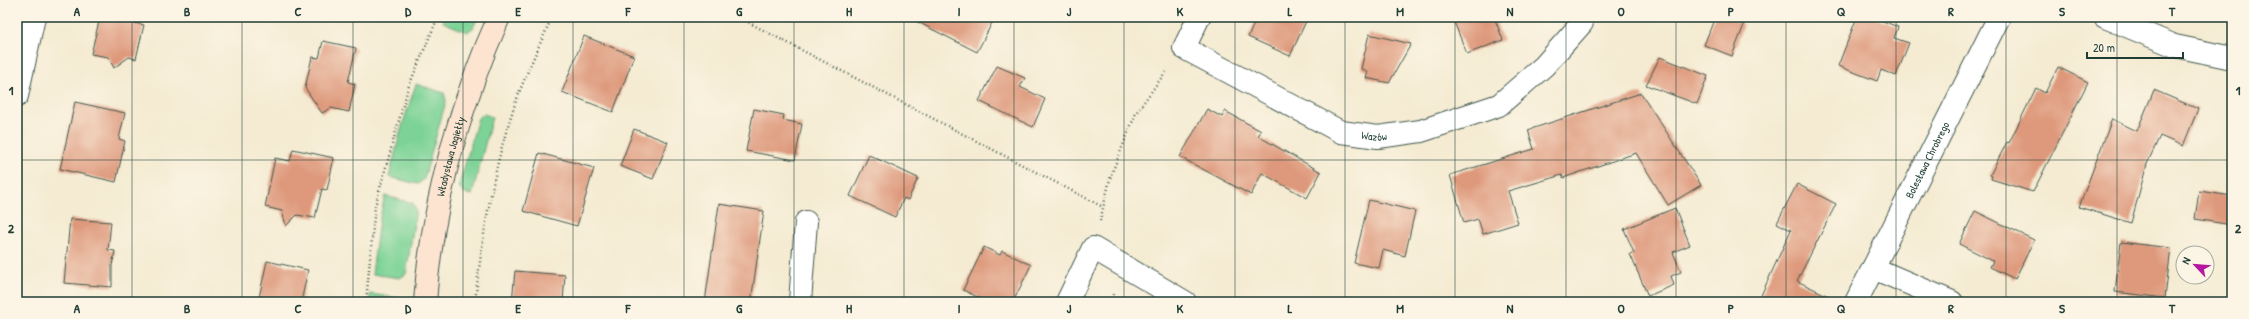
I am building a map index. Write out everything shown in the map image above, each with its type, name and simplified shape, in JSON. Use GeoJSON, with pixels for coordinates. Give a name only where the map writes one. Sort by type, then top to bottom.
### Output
{"type":"FeatureCollection","features":[{"type":"Feature","properties":{"kind":"street"},"geometry":{"type":"LineString","coordinates":[[17,96],[34,17]]}},
{"type":"Feature","properties":{"kind":"street","name":"Władysława Jagiełły"},"geometry":{"type":"LineString","coordinates":[[425,302],[428,266],[445,171],[477,66],[499,17]]}},
{"type":"Feature","properties":{"kind":"street"},"geometry":{"type":"LineString","coordinates":[[1184,48],[1199,17]]}},
{"type":"Feature","properties":{"kind":"street","name":"Bolesława Chrobrego"},"geometry":{"type":"LineString","coordinates":[[1856,302],[1999,17]]}},
{"type":"Feature","properties":{"kind":"street"},"geometry":{"type":"LineString","coordinates":[[2105,17],[2175,46],[2232,58]]}},
{"type":"Feature","properties":{"kind":"street","name":"Wazów"},"geometry":{"type":"LineString","coordinates":[[1184,48],[1341,132],[1378,137],[1421,131],[1499,105],[1544,66],[1582,23]]}},
{"type":"Feature","properties":{"kind":"street"},"geometry":{"type":"LineString","coordinates":[[800,302],[806,222]]}},
{"type":"Feature","properties":{"kind":"street"},"geometry":{"type":"LineString","coordinates":[[1067,302],[1093,248],[1185,302]]}},
{"type":"Feature","properties":{"kind":"street"},"geometry":{"type":"LineString","coordinates":[[1874,268],[1952,302]]}},
{"type":"Feature","properties":{"kind":"path"},"geometry":{"type":"LineString","coordinates":[[366,302],[375,206],[408,88],[438,17]]}},
{"type":"Feature","properties":{"kind":"path"},"geometry":{"type":"LineString","coordinates":[[475,302],[482,236],[498,164],[519,93],[552,17]]}},
{"type":"Feature","properties":{"kind":"path"},"geometry":{"type":"LineString","coordinates":[[739,17],[1103,207]]}},
{"type":"Feature","properties":{"kind":"path"},"geometry":{"type":"LineString","coordinates":[[1093,248],[1111,175],[1136,113],[1184,48]]}},
{"type":"Feature","properties":{"kind":"path"},"geometry":{"type":"LineString","coordinates":[[1109,302],[1114,292]]}},
{"type":"Feature","properties":{"kind":"green space"},"geometry":{"type":"Polygon","coordinates":[[[445,17],[478,17],[473,28],[467,32],[443,22],[445,17]]]}},
{"type":"Feature","properties":{"kind":"green space"},"geometry":{"type":"Polygon","coordinates":[[[416,84],[444,93],[446,101],[424,179],[418,184],[389,177],[402,126],[416,84]]]}},
{"type":"Feature","properties":{"kind":"green space"},"geometry":{"type":"Polygon","coordinates":[[[484,114],[492,117],[472,195],[463,193],[459,186],[478,118],[484,114]]]}},
{"type":"Feature","properties":{"kind":"green space"},"geometry":{"type":"Polygon","coordinates":[[[385,196],[413,203],[416,210],[406,274],[400,278],[372,274],[379,221],[385,196]]]}},
{"type":"Feature","properties":{"kind":"green space"},"geometry":{"type":"Polygon","coordinates":[[[370,294],[398,298],[402,302],[370,302],[370,294]]]}},
{"type":"Feature","properties":{"kind":"building"},"geometry":{"type":"Polygon","coordinates":[[[100,17],[135,17],[134,23],[144,25],[136,59],[129,57],[114,68],[108,57],[91,54],[100,17]]]}},
{"type":"Feature","properties":{"kind":"building"},"geometry":{"type":"Polygon","coordinates":[[[908,17],[995,17],[977,52],[908,17]]]}},
{"type":"Feature","properties":{"kind":"building"},"geometry":{"type":"Polygon","coordinates":[[[1257,17],[1308,17],[1290,56],[1248,37],[1257,17]]]}},
{"type":"Feature","properties":{"kind":"building"},"geometry":{"type":"Polygon","coordinates":[[[1452,17],[1494,17],[1503,40],[1467,54],[1452,17]]]}},
{"type":"Feature","properties":{"kind":"building"},"geometry":{"type":"Polygon","coordinates":[[[1715,17],[1724,17],[1744,25],[1732,56],[1704,45],[1715,17]]]}},
{"type":"Feature","properties":{"kind":"building"},"geometry":{"type":"Polygon","coordinates":[[[1857,17],[1873,17],[1898,27],[1894,38],[1909,43],[1896,76],[1881,70],[1877,81],[1838,66],[1857,17]]]}},
{"type":"Feature","properties":{"kind":"building"},"geometry":{"type":"Polygon","coordinates":[[[1369,34],[1411,44],[1389,83],[1366,78],[1368,71],[1361,69],[1369,34]]]}},
{"type":"Feature","properties":{"kind":"building"},"geometry":{"type":"Polygon","coordinates":[[[584,36],[634,56],[613,112],[562,92],[584,36]]]}},
{"type":"Feature","properties":{"kind":"building"},"geometry":{"type":"Polygon","coordinates":[[[323,41],[356,48],[348,82],[355,84],[349,112],[331,108],[322,113],[305,88],[312,57],[319,58],[323,41]]]}},
{"type":"Feature","properties":{"kind":"building"},"geometry":{"type":"Polygon","coordinates":[[[1660,57],[1708,76],[1697,104],[1646,85],[1660,57]]]}},
{"type":"Feature","properties":{"kind":"building"},"geometry":{"type":"Polygon","coordinates":[[[997,66],[1025,78],[1020,87],[1045,99],[1033,127],[979,101],[997,66]]]}},
{"type":"Feature","properties":{"kind":"building"},"geometry":{"type":"Polygon","coordinates":[[[2058,67],[2088,82],[2033,192],[1991,179],[1992,176],[1990,175],[2007,142],[2009,143],[2036,88],[2045,93],[2058,67]]]}},
{"type":"Feature","properties":{"kind":"building"},"geometry":{"type":"Polygon","coordinates":[[[2154,90],[2198,109],[2183,146],[2160,136],[2147,164],[2131,223],[2079,207],[2112,119],[2137,131],[2154,90]]]}},
{"type":"Feature","properties":{"kind":"building"},"geometry":{"type":"Polygon","coordinates":[[[1641,93],[1701,185],[1668,205],[1636,153],[1563,178],[1562,175],[1508,191],[1518,223],[1483,234],[1478,219],[1464,223],[1450,175],[1534,149],[1528,130],[1641,93]]]}},
{"type":"Feature","properties":{"kind":"building"},"geometry":{"type":"Polygon","coordinates":[[[75,102],[125,113],[119,139],[125,141],[116,182],[60,169],[75,102]]]}},
{"type":"Feature","properties":{"kind":"building"},"geometry":{"type":"Polygon","coordinates":[[[754,109],[784,115],[783,120],[802,124],[795,160],[746,151],[754,109]]]}},
{"type":"Feature","properties":{"kind":"building"},"geometry":{"type":"Polygon","coordinates":[[[1207,109],[1222,117],[1225,111],[1261,131],[1258,136],[1321,172],[1307,198],[1262,173],[1251,195],[1180,157],[1207,109]]]}},
{"type":"Feature","properties":{"kind":"building"},"geometry":{"type":"Polygon","coordinates":[[[634,129],[668,142],[653,179],[620,166],[634,129]]]}},
{"type":"Feature","properties":{"kind":"building"},"geometry":{"type":"Polygon","coordinates":[[[293,149],[334,158],[327,190],[322,189],[315,218],[297,215],[286,226],[282,211],[265,207],[275,158],[290,161],[293,149]]]}},
{"type":"Feature","properties":{"kind":"building"},"geometry":{"type":"Polygon","coordinates":[[[539,153],[594,168],[577,226],[523,211],[539,153]]]}},
{"type":"Feature","properties":{"kind":"building"},"geometry":{"type":"Polygon","coordinates":[[[869,155],[918,178],[908,200],[904,198],[895,217],[850,196],[869,155]]]}},
{"type":"Feature","properties":{"kind":"building"},"geometry":{"type":"Polygon","coordinates":[[[1797,184],[1836,204],[1797,281],[1841,302],[1758,302],[1791,230],[1777,223],[1797,184]]]}},
{"type":"Feature","properties":{"kind":"building"},"geometry":{"type":"Polygon","coordinates":[[[2199,191],[2232,196],[2232,225],[2195,219],[2199,191]]]}},
{"type":"Feature","properties":{"kind":"building"},"geometry":{"type":"Polygon","coordinates":[[[1369,200],[1415,211],[1405,256],[1383,250],[1379,268],[1354,263],[1369,200]]]}},
{"type":"Feature","properties":{"kind":"building"},"geometry":{"type":"Polygon","coordinates":[[[719,204],[764,211],[751,302],[705,302],[719,204]]]}},
{"type":"Feature","properties":{"kind":"building"},"geometry":{"type":"Polygon","coordinates":[[[1675,208],[1690,245],[1673,252],[1681,272],[1671,276],[1674,285],[1648,296],[1630,254],[1634,253],[1624,229],[1675,208]]]}},
{"type":"Feature","properties":{"kind":"building"},"geometry":{"type":"Polygon","coordinates":[[[1975,211],[2034,240],[2015,279],[1990,267],[1993,261],[1959,244],[1975,211]]]}},
{"type":"Feature","properties":{"kind":"building"},"geometry":{"type":"Polygon","coordinates":[[[70,219],[111,222],[108,250],[115,251],[112,266],[112,287],[64,283],[70,219]]]}},
{"type":"Feature","properties":{"kind":"building"},"geometry":{"type":"Polygon","coordinates":[[[2121,242],[2171,248],[2165,298],[2115,292],[2121,242]]]}},
{"type":"Feature","properties":{"kind":"building"},"geometry":{"type":"Polygon","coordinates":[[[984,247],[1000,255],[1002,251],[1031,265],[1013,302],[988,302],[963,290],[984,247]]]}},
{"type":"Feature","properties":{"kind":"building"},"geometry":{"type":"Polygon","coordinates":[[[267,261],[308,270],[301,302],[258,302],[267,261]]]}},
{"type":"Feature","properties":{"kind":"building"},"geometry":{"type":"Polygon","coordinates":[[[515,271],[565,275],[563,302],[512,302],[515,271]]]}}]}
